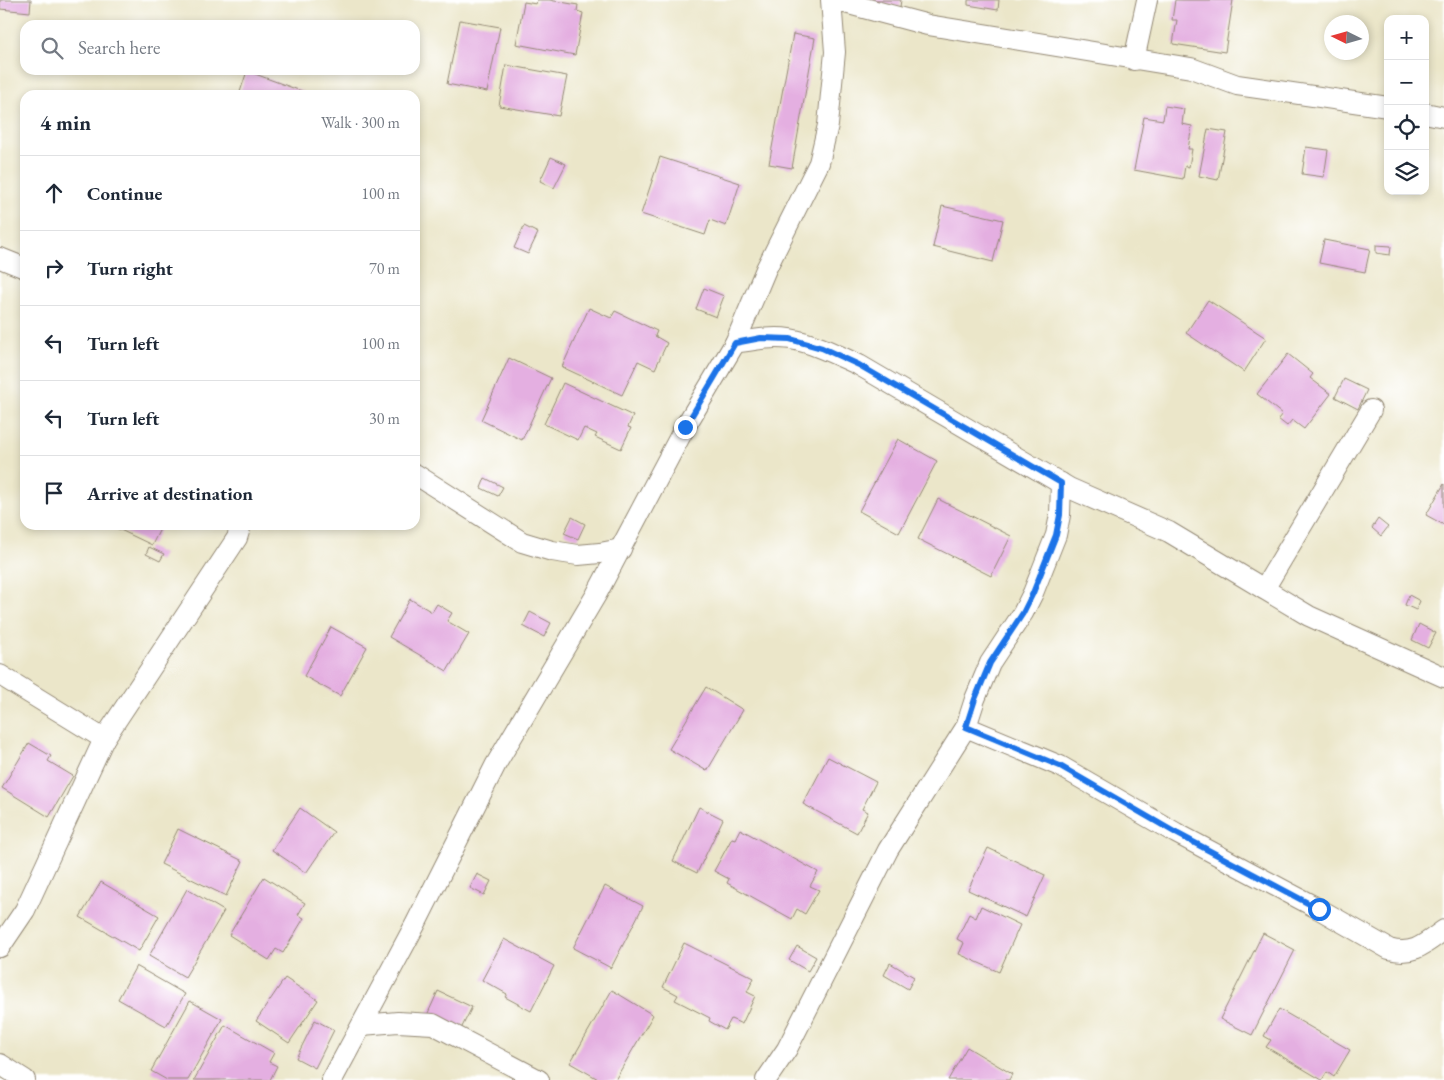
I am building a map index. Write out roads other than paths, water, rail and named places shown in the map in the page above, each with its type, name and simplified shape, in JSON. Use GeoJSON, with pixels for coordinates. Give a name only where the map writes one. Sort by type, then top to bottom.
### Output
{"type":"FeatureCollection","features":[{"type":"Feature","properties":{"kind":"street"},"geometry":{"type":"LineString","coordinates":[[332,1080],[415,925],[496,764],[596,595],[685,427],[735,343],[766,269],[819,163],[828,125],[834,52],[833,0],[928,25],[1191,68],[1237,86],[1384,106]]}},
{"type":"Feature","properties":{"kind":"street"},"geometry":{"type":"LineString","coordinates":[[1134,60],[1147,0]]}},
{"type":"Feature","properties":{"kind":"street"},"geometry":{"type":"LineString","coordinates":[[1429,114],[1444,117]]}},
{"type":"Feature","properties":{"kind":"street"},"geometry":{"type":"LineString","coordinates":[[0,258],[20,266]]}},
{"type":"Feature","properties":{"kind":"street"},"geometry":{"type":"LineString","coordinates":[[735,343],[761,338],[790,339],[822,348],[859,365],[1061,483],[1169,532],[1309,616],[1444,677]]}},
{"type":"Feature","properties":{"kind":"street"},"geometry":{"type":"LineString","coordinates":[[1264,589],[1371,410]]}},
{"type":"Feature","properties":{"kind":"street"},"geometry":{"type":"LineString","coordinates":[[420,477],[522,542],[552,552],[578,554],[600,553],[621,549]]}},
{"type":"Feature","properties":{"kind":"street"},"geometry":{"type":"LineString","coordinates":[[766,1080],[787,1049],[888,850],[966,727],[990,663],[1033,593],[1056,535],[1060,515],[1061,483]]}},
{"type":"Feature","properties":{"kind":"street"},"geometry":{"type":"LineString","coordinates":[[0,947],[25,910],[104,739],[237,538],[240,530]]}},
{"type":"Feature","properties":{"kind":"street"},"geometry":{"type":"LineString","coordinates":[[0,675],[104,739]]}},
{"type":"Feature","properties":{"kind":"street"},"geometry":{"type":"LineString","coordinates":[[966,727],[1060,766],[1176,833],[1319,909],[1389,949],[1400,952],[1421,947],[1444,930]]}},
{"type":"Feature","properties":{"kind":"street"},"geometry":{"type":"LineString","coordinates":[[362,1025],[398,1022],[433,1024],[538,1080]]}},
{"type":"Feature","properties":{"kind":"street"},"geometry":{"type":"LineString","coordinates":[[0,1064],[25,1080]]}}]}
